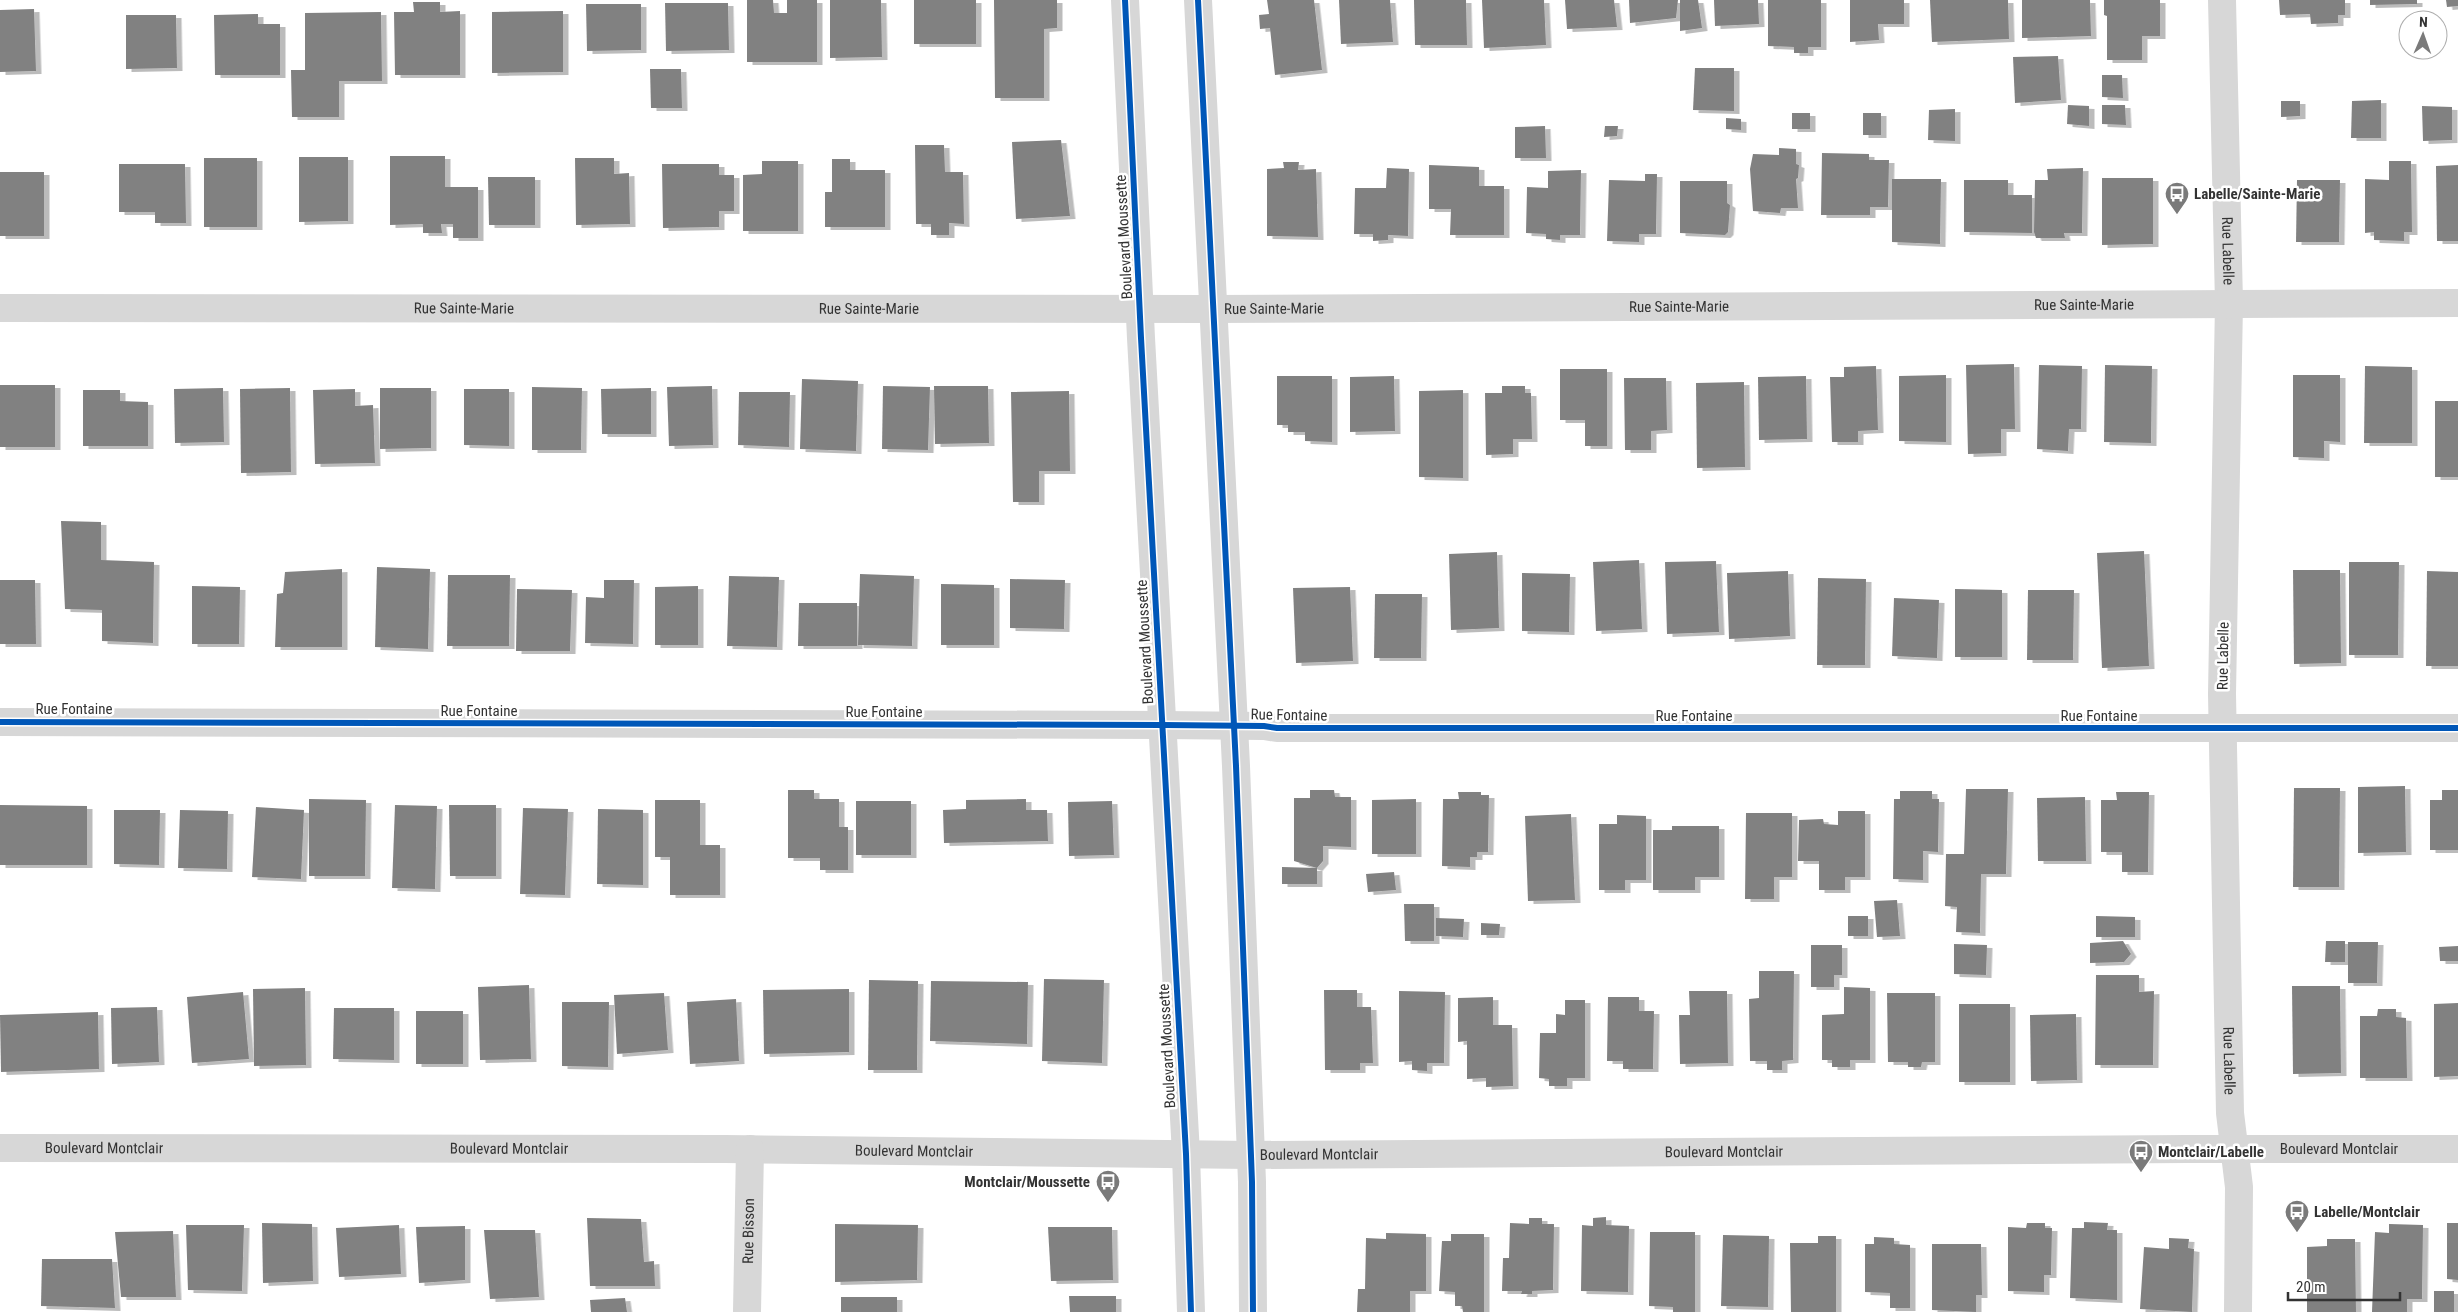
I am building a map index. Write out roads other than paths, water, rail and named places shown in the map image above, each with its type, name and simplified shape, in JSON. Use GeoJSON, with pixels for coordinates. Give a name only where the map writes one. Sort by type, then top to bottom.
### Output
{"type":"FeatureCollection","features":[{"type":"Feature","properties":{"kind":"street","name":"Boulevard Moussette"},"geometry":{"type":"LineString","coordinates":[[1125,0],[1164,774],[1186,1154],[1191,1312]]}},
{"type":"Feature","properties":{"kind":"street"},"geometry":{"type":"LineString","coordinates":[[1198,0],[1235,727],[1252,1155],[1253,1312]]}},
{"type":"Feature","properties":{"kind":"street","name":"Rue Labelle"},"geometry":{"type":"LineString","coordinates":[[2222,0],[2229,303],[2223,729],[2230,1113],[2239,1188],[2238,1312]]}},
{"type":"Feature","properties":{"kind":"street","name":"Rue Sainte-Marie"},"geometry":{"type":"LineString","coordinates":[[0,308],[1213,309],[2458,303]]}},
{"type":"Feature","properties":{"kind":"street","name":"Rue Fontaine"},"geometry":{"type":"LineString","coordinates":[[0,722],[1163,725],[1235,727],[2458,728]]}},
{"type":"Feature","properties":{"kind":"street","name":"Boulevard Montclair"},"geometry":{"type":"LineString","coordinates":[[0,1148],[750,1149],[1252,1155],[2458,1149]]}},
{"type":"Feature","properties":{"kind":"street","name":"Rue Bisson"},"geometry":{"type":"LineString","coordinates":[[747,1312],[750,1149]]}},
{"type":"Feature","properties":{"kind":"place","name":"Labelle/Sainte-Marie"},"geometry":{"type":"Point","coordinates":[2177,215]}},
{"type":"Feature","properties":{"kind":"place","name":"Montclair/Labelle"},"geometry":{"type":"Point","coordinates":[2141,1173]}},
{"type":"Feature","properties":{"kind":"place","name":"Montclair/Moussette"},"geometry":{"type":"Point","coordinates":[1108,1203]}},
{"type":"Feature","properties":{"kind":"place","name":"Labelle/Montclair"},"geometry":{"type":"Point","coordinates":[2297,1233]}}]}
